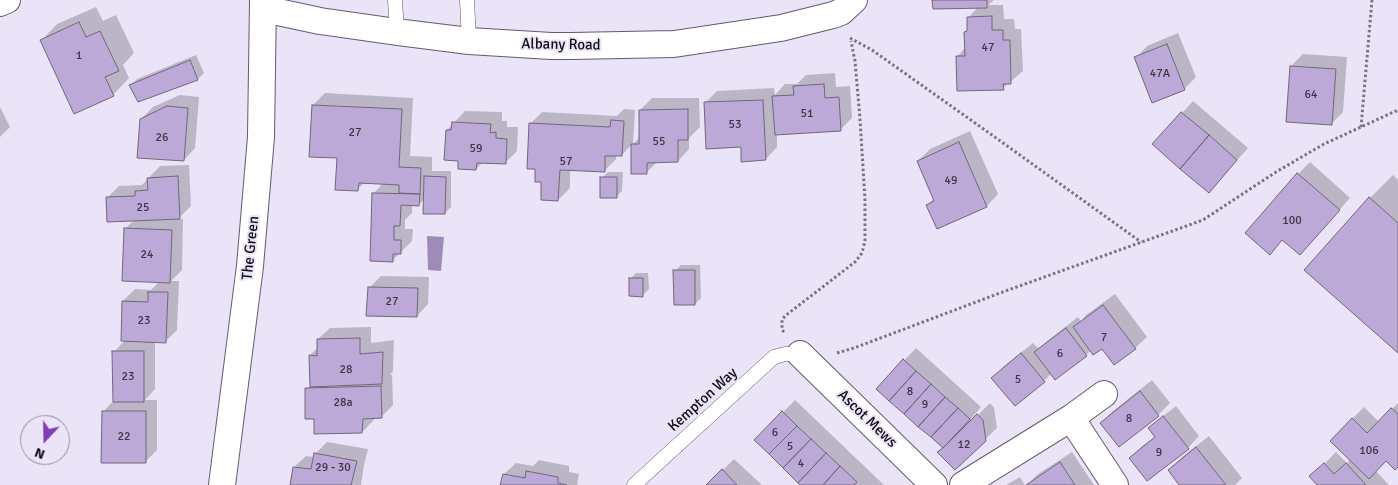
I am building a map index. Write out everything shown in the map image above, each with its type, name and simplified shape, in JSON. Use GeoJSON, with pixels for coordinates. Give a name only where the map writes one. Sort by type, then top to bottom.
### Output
{"type":"FeatureCollection","features":[{"type":"Feature","properties":{"kind":"street"},"geometry":{"type":"LineString","coordinates":[[0,3],[6,0]]}},
{"type":"Feature","properties":{"kind":"street","name":"Albany Road"},"geometry":{"type":"LineString","coordinates":[[263,5],[320,21],[397,32],[468,41],[551,46],[674,44],[781,28],[841,12],[854,0]]}},
{"type":"Feature","properties":{"kind":"street","name":"The Green"},"geometry":{"type":"LineString","coordinates":[[222,485],[250,266],[261,136],[263,5]]}},
{"type":"Feature","properties":{"kind":"street","name":"Ascot Mews"},"geometry":{"type":"LineString","coordinates":[[802,356],[934,485]]}},
{"type":"Feature","properties":{"kind":"street"},"geometry":{"type":"LineString","coordinates":[[963,485],[1071,418],[1104,394]]}},
{"type":"Feature","properties":{"kind":"street"},"geometry":{"type":"LineString","coordinates":[[1071,418],[1115,485]]}},
{"type":"Feature","properties":{"kind":"lane"},"geometry":{"type":"LineString","coordinates":[[395,0],[397,32]]}},
{"type":"Feature","properties":{"kind":"lane"},"geometry":{"type":"LineString","coordinates":[[467,0],[468,41]]}},
{"type":"Feature","properties":{"kind":"lane","name":"Kempton Way"},"geometry":{"type":"LineString","coordinates":[[634,485],[774,357],[785,354],[802,356]]}},
{"type":"Feature","properties":{"kind":"path"},"geometry":{"type":"LineString","coordinates":[[1361,127],[1372,0]]}},
{"type":"Feature","properties":{"kind":"path"},"geometry":{"type":"LineString","coordinates":[[833,15],[851,40],[855,61],[860,119],[865,241],[862,254],[855,262],[782,320],[782,330],[802,356],[831,354],[854,348],[1203,220],[1276,172],[1324,144],[1398,110]]}},
{"type":"Feature","properties":{"kind":"path"},"geometry":{"type":"LineString","coordinates":[[851,40],[872,50],[1142,242]]}},
{"type":"Feature","properties":{"kind":"shaded area"},"geometry":{"type":"Polygon","coordinates":[[[427,236],[444,237],[441,271],[428,270],[427,236]]]}},
{"type":"Feature","properties":{"kind":"building"},"geometry":{"type":"Polygon","coordinates":[[[932,0],[987,0],[987,8],[933,9],[932,0]]]}},
{"type":"Feature","properties":{"kind":"building"},"geometry":{"type":"Polygon","coordinates":[[[992,16],[992,30],[1003,30],[1003,40],[1010,40],[1011,84],[1003,84],[1004,90],[957,91],[956,56],[965,56],[964,32],[967,31],[967,17],[992,16]]]}},
{"type":"Feature","properties":{"kind":"building"},"geometry":{"type":"Polygon","coordinates":[[[79,22],[86,37],[100,31],[119,71],[105,77],[114,96],[74,114],[40,40],[79,22]]]}},
{"type":"Feature","properties":{"kind":"building"},"geometry":{"type":"Polygon","coordinates":[[[1167,44],[1185,90],[1152,103],[1134,57],[1167,44]]]}},
{"type":"Feature","properties":{"kind":"building"},"geometry":{"type":"Polygon","coordinates":[[[190,60],[198,80],[138,102],[129,85],[190,60]]]}},
{"type":"Feature","properties":{"kind":"building"},"geometry":{"type":"Polygon","coordinates":[[[1290,66],[1336,69],[1332,125],[1286,122],[1290,66]]]}},
{"type":"Feature","properties":{"kind":"building"},"geometry":{"type":"Polygon","coordinates":[[[824,84],[825,98],[839,97],[841,131],[775,135],[772,96],[794,95],[793,86],[824,84]]]}},
{"type":"Feature","properties":{"kind":"building"},"geometry":{"type":"Polygon","coordinates":[[[763,100],[766,160],[741,162],[741,147],[706,149],[704,102],[763,100]]]}},
{"type":"Feature","properties":{"kind":"building"},"geometry":{"type":"Polygon","coordinates":[[[312,105],[402,109],[399,167],[421,168],[420,194],[399,193],[399,185],[359,183],[358,191],[335,190],[337,158],[309,157],[312,105]]]}},
{"type":"Feature","properties":{"kind":"building"},"geometry":{"type":"Polygon","coordinates":[[[167,106],[188,108],[184,161],[137,158],[140,119],[167,106]]]}},
{"type":"Feature","properties":{"kind":"building"},"geometry":{"type":"Polygon","coordinates":[[[688,109],[688,140],[678,140],[678,162],[647,163],[647,174],[631,174],[631,144],[639,144],[639,110],[688,109]]]}},
{"type":"Feature","properties":{"kind":"building"},"geometry":{"type":"Polygon","coordinates":[[[1181,112],[1209,135],[1180,169],[1152,144],[1181,112]]]}},
{"type":"Feature","properties":{"kind":"building"},"geometry":{"type":"Polygon","coordinates":[[[611,120],[624,121],[622,156],[605,156],[605,172],[560,170],[558,201],[541,200],[541,182],[535,182],[535,169],[527,169],[529,123],[610,127],[611,120]]]}},
{"type":"Feature","properties":{"kind":"building"},"geometry":{"type":"Polygon","coordinates":[[[452,122],[491,124],[490,133],[496,132],[496,138],[507,139],[506,164],[477,163],[476,170],[458,169],[458,161],[444,160],[446,130],[451,130],[452,122]]]}},
{"type":"Feature","properties":{"kind":"building"},"geometry":{"type":"Polygon","coordinates":[[[1209,135],[1237,160],[1209,193],[1180,169],[1209,135]]]}},
{"type":"Feature","properties":{"kind":"building"},"geometry":{"type":"Polygon","coordinates":[[[959,142],[987,207],[937,229],[926,205],[934,201],[917,161],[959,142]]]}},
{"type":"Feature","properties":{"kind":"building"},"geometry":{"type":"Polygon","coordinates":[[[1297,173],[1340,210],[1300,255],[1282,240],[1270,255],[1245,233],[1297,173]]]}},
{"type":"Feature","properties":{"kind":"building"},"geometry":{"type":"Polygon","coordinates":[[[178,176],[180,219],[107,222],[106,197],[135,196],[135,191],[148,190],[147,178],[178,176]]]}},
{"type":"Feature","properties":{"kind":"building"},"geometry":{"type":"Polygon","coordinates":[[[424,176],[446,177],[445,214],[423,214],[424,176]]]}},
{"type":"Feature","properties":{"kind":"building"},"geometry":{"type":"Polygon","coordinates":[[[600,177],[617,177],[617,198],[600,198],[600,177]]]}},
{"type":"Feature","properties":{"kind":"building"},"geometry":{"type":"Polygon","coordinates":[[[372,193],[420,194],[419,206],[401,205],[400,226],[394,226],[394,240],[401,240],[401,254],[393,254],[393,262],[370,261],[372,193]]]}},
{"type":"Feature","properties":{"kind":"building"},"geometry":{"type":"Polygon","coordinates":[[[1369,197],[1398,223],[1398,353],[1304,270],[1369,197]]]}},
{"type":"Feature","properties":{"kind":"building"},"geometry":{"type":"Polygon","coordinates":[[[124,228],[172,230],[170,283],[122,281],[124,228]]]}},
{"type":"Feature","properties":{"kind":"building"},"geometry":{"type":"Polygon","coordinates":[[[673,270],[695,270],[695,305],[674,305],[673,270]]]}},
{"type":"Feature","properties":{"kind":"building"},"geometry":{"type":"Polygon","coordinates":[[[629,278],[643,278],[643,297],[629,296],[629,278]]]}},
{"type":"Feature","properties":{"kind":"building"},"geometry":{"type":"Polygon","coordinates":[[[368,287],[418,288],[417,317],[366,316],[368,287]]]}},
{"type":"Feature","properties":{"kind":"building"},"geometry":{"type":"Polygon","coordinates":[[[148,292],[168,292],[166,343],[121,341],[122,301],[148,302],[148,292]]]}},
{"type":"Feature","properties":{"kind":"building"},"geometry":{"type":"Polygon","coordinates":[[[1103,305],[1136,349],[1114,365],[1102,349],[1093,355],[1073,327],[1103,305]]]}},
{"type":"Feature","properties":{"kind":"building"},"geometry":{"type":"Polygon","coordinates":[[[1066,328],[1087,356],[1055,380],[1034,352],[1066,328]]]}},
{"type":"Feature","properties":{"kind":"building"},"geometry":{"type":"Polygon","coordinates":[[[360,338],[360,354],[383,352],[382,384],[310,387],[309,355],[317,356],[317,339],[360,338]]]}},
{"type":"Feature","properties":{"kind":"building"},"geometry":{"type":"Polygon","coordinates":[[[112,351],[144,351],[144,402],[113,402],[112,351]]]}},
{"type":"Feature","properties":{"kind":"building"},"geometry":{"type":"Polygon","coordinates":[[[1021,353],[1045,382],[1015,406],[991,378],[1021,353]]]}},
{"type":"Feature","properties":{"kind":"building"},"geometry":{"type":"Polygon","coordinates":[[[903,359],[916,371],[889,401],[876,389],[903,359]]]}},
{"type":"Feature","properties":{"kind":"building"},"geometry":{"type":"Polygon","coordinates":[[[916,371],[931,384],[904,414],[889,401],[916,371]]]}},
{"type":"Feature","properties":{"kind":"building"},"geometry":{"type":"Polygon","coordinates":[[[931,384],[945,397],[918,427],[904,414],[931,384]]]}},
{"type":"Feature","properties":{"kind":"building"},"geometry":{"type":"Polygon","coordinates":[[[381,386],[382,418],[363,419],[362,433],[314,434],[314,419],[305,419],[305,388],[381,386]]]}},
{"type":"Feature","properties":{"kind":"building"},"geometry":{"type":"Polygon","coordinates":[[[1140,391],[1159,416],[1119,447],[1100,423],[1140,391]]]}},
{"type":"Feature","properties":{"kind":"building"},"geometry":{"type":"Polygon","coordinates":[[[945,397],[958,408],[931,437],[918,427],[945,397]]]}},
{"type":"Feature","properties":{"kind":"building"},"geometry":{"type":"Polygon","coordinates":[[[958,408],[970,419],[943,448],[931,437],[958,408]]]}},
{"type":"Feature","properties":{"kind":"building"},"geometry":{"type":"Polygon","coordinates":[[[1391,408],[1398,414],[1398,467],[1395,470],[1386,461],[1369,479],[1330,441],[1352,418],[1367,433],[1391,408]]]}},
{"type":"Feature","properties":{"kind":"building"},"geometry":{"type":"Polygon","coordinates":[[[102,411],[146,411],[146,463],[101,463],[102,411]]]}},
{"type":"Feature","properties":{"kind":"building"},"geometry":{"type":"Polygon","coordinates":[[[782,411],[797,426],[769,454],[754,440],[782,411]]]}},
{"type":"Feature","properties":{"kind":"building"},"geometry":{"type":"Polygon","coordinates":[[[977,414],[983,420],[986,441],[955,470],[937,452],[977,414]]]}},
{"type":"Feature","properties":{"kind":"building"},"geometry":{"type":"Polygon","coordinates":[[[1163,416],[1189,449],[1147,481],[1129,458],[1155,437],[1148,428],[1163,416]]]}},
{"type":"Feature","properties":{"kind":"building"},"geometry":{"type":"Polygon","coordinates":[[[797,426],[811,439],[783,468],[769,454],[797,426]]]}},
{"type":"Feature","properties":{"kind":"building"},"geometry":{"type":"Polygon","coordinates":[[[811,439],[826,453],[798,483],[783,468],[811,439]]]}},
{"type":"Feature","properties":{"kind":"building"},"geometry":{"type":"Polygon","coordinates":[[[1196,447],[1226,485],[1179,485],[1168,470],[1196,447]]]}},
{"type":"Feature","properties":{"kind":"building"},"geometry":{"type":"Polygon","coordinates":[[[314,453],[357,461],[351,485],[290,485],[293,467],[311,469],[314,453]]]}},
{"type":"Feature","properties":{"kind":"building"},"geometry":{"type":"Polygon","coordinates":[[[826,453],[840,466],[823,485],[800,485],[798,483],[826,453]]]}},
{"type":"Feature","properties":{"kind":"building"},"geometry":{"type":"Polygon","coordinates":[[[1060,462],[1075,485],[1026,485],[1060,462]]]}},
{"type":"Feature","properties":{"kind":"building"},"geometry":{"type":"Polygon","coordinates":[[[1324,463],[1334,474],[1346,463],[1366,485],[1317,485],[1309,476],[1324,463]]]}},
{"type":"Feature","properties":{"kind":"building"},"geometry":{"type":"Polygon","coordinates":[[[840,466],[857,482],[854,485],[823,485],[840,466]]]}},
{"type":"Feature","properties":{"kind":"building"},"geometry":{"type":"Polygon","coordinates":[[[722,469],[737,485],[706,485],[722,469]]]}},
{"type":"Feature","properties":{"kind":"building"},"geometry":{"type":"Polygon","coordinates":[[[526,471],[558,477],[558,483],[567,485],[500,485],[503,474],[525,478],[526,471]]]}}]}
